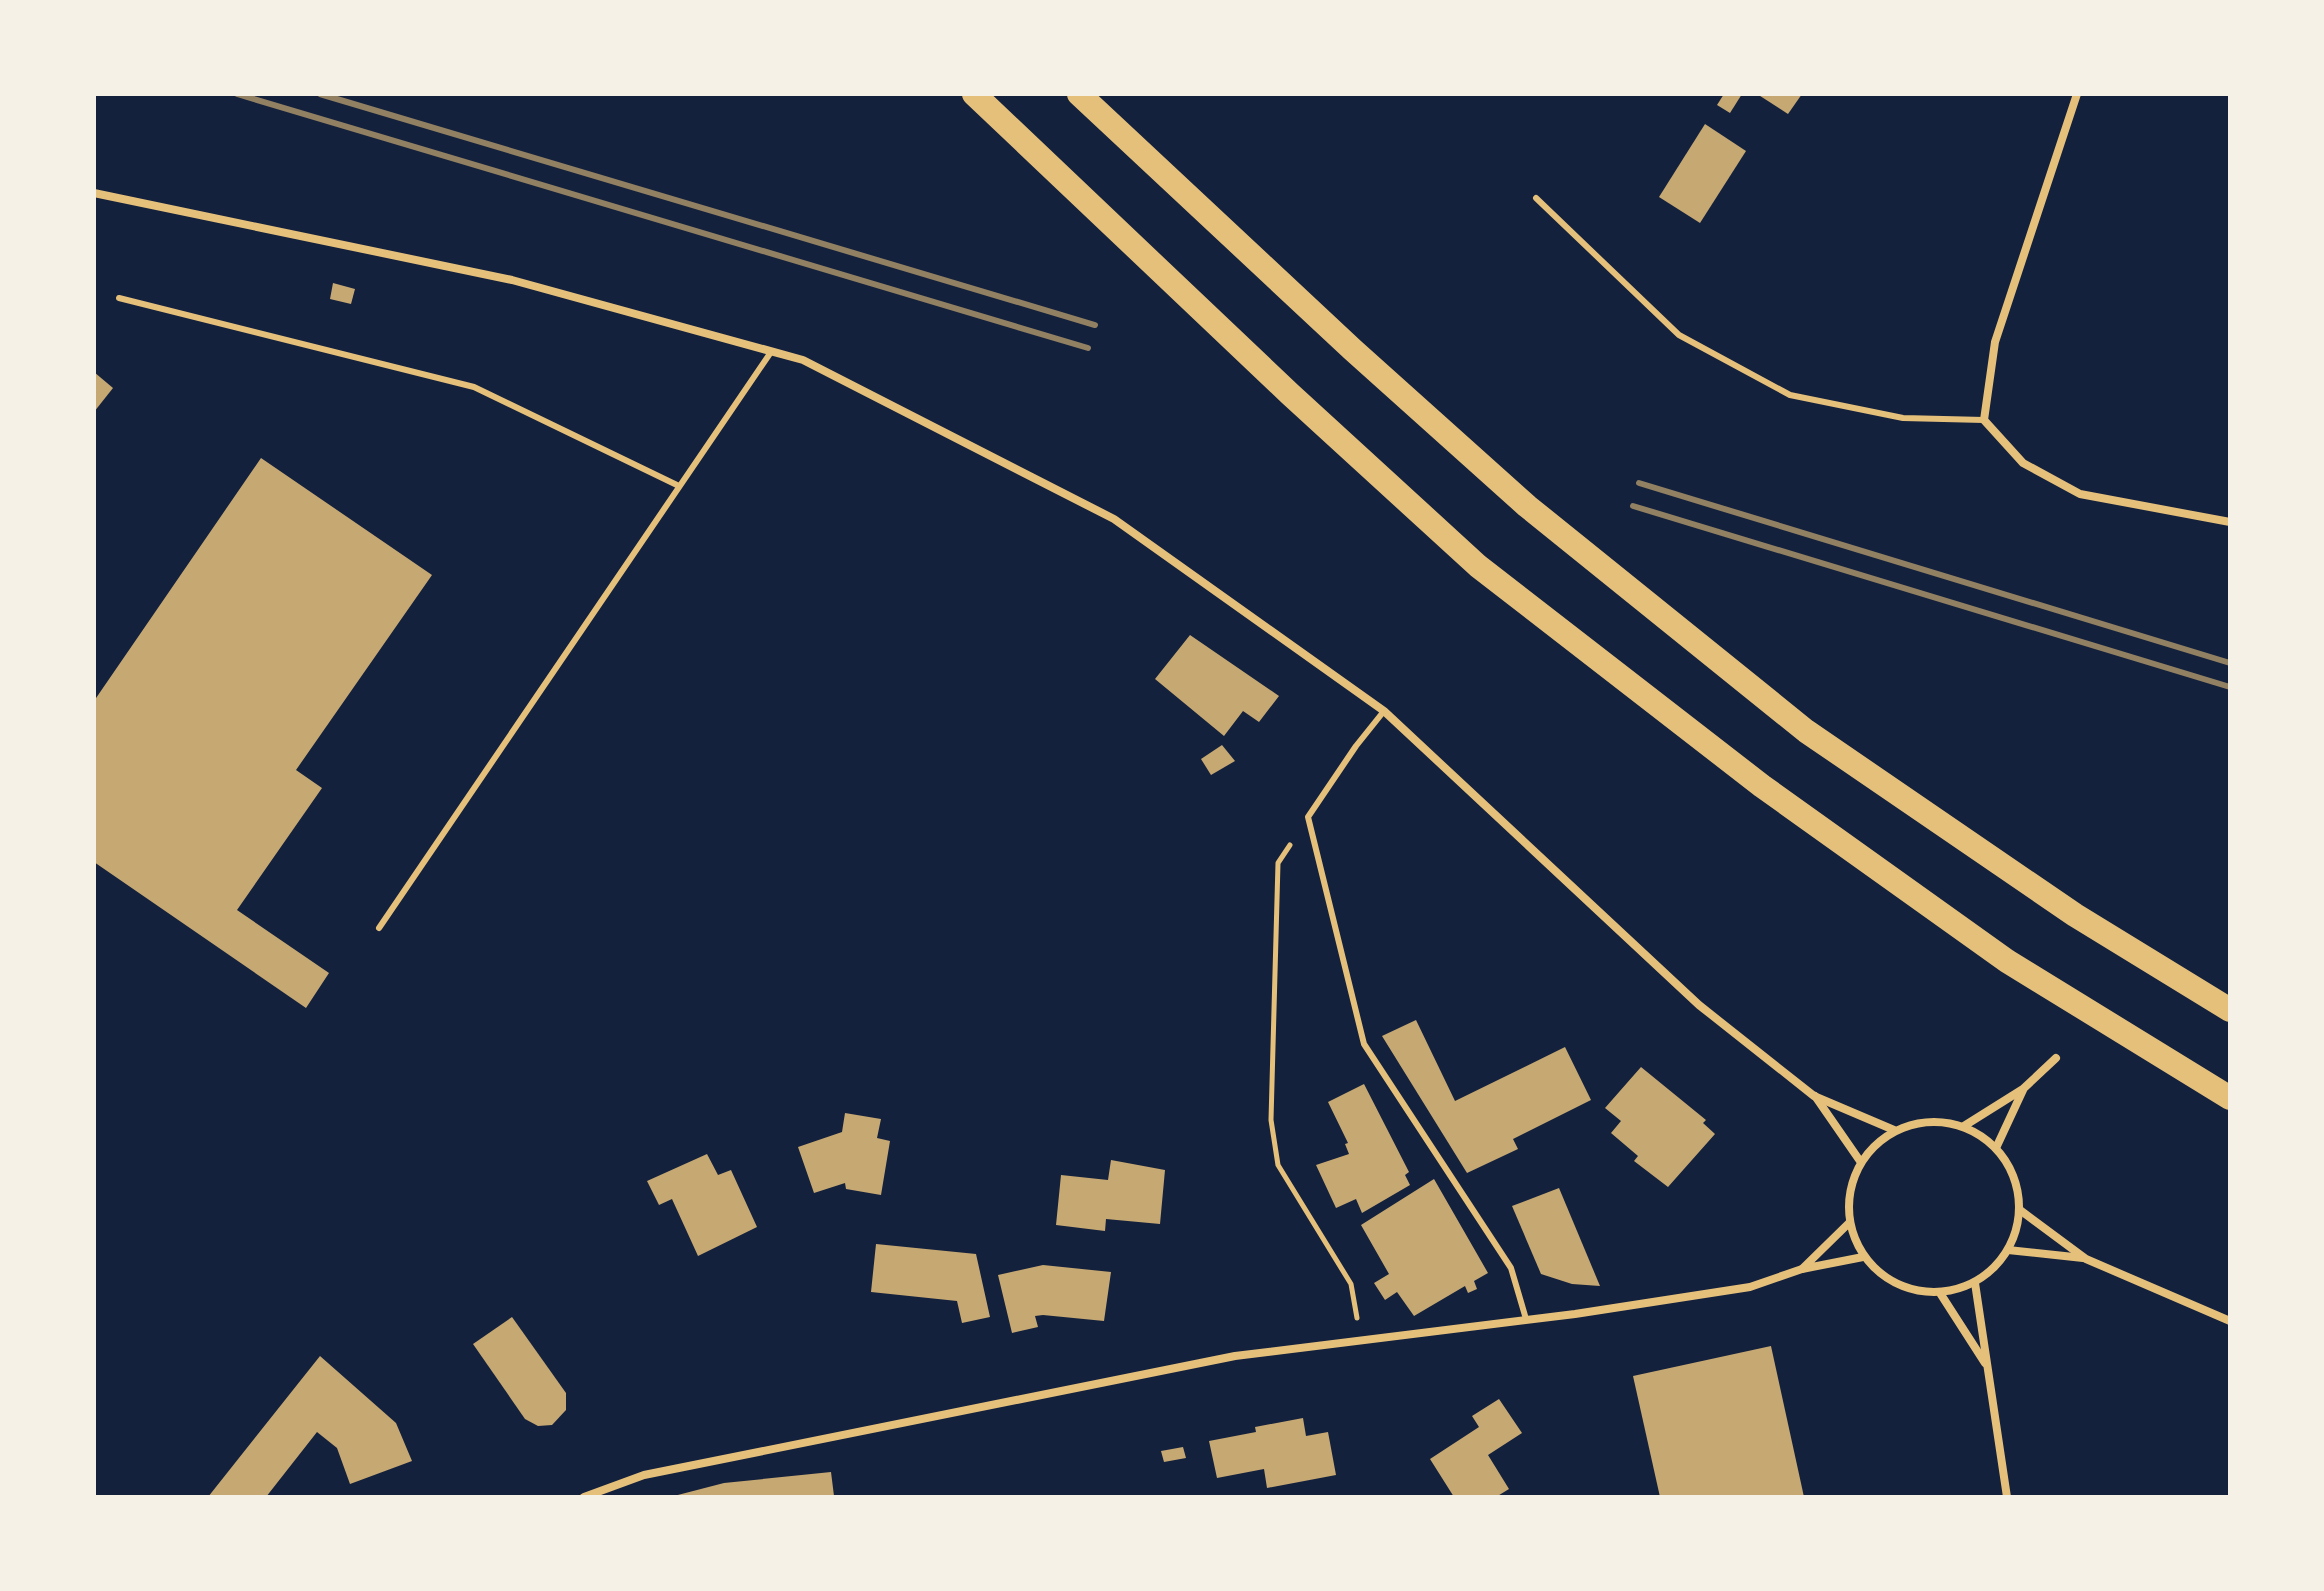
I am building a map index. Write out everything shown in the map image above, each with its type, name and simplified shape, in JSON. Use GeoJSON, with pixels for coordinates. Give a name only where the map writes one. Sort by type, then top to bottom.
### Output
{"type":"FeatureCollection","features":[{"type":"Feature","properties":{"kind":"highway"},"geometry":{"type":"LineString","coordinates":[[974,94],[1290,394],[1478,566],[1762,786],[2007,961],[2230,1098]]}},
{"type":"Feature","properties":{"kind":"highway"},"geometry":{"type":"LineString","coordinates":[[1079,94],[1353,350],[1527,506],[1806,731],[2075,915],[2230,1010]]}},
{"type":"Feature","properties":{"kind":"street"},"geometry":{"type":"LineString","coordinates":[[2077,94],[1995,342],[1984,420],[2023,463],[2080,494],[2230,522]]}},
{"type":"Feature","properties":{"kind":"street"},"geometry":{"type":"LineString","coordinates":[[94,193],[512,280],[803,360],[1114,519],[1384,711],[1699,1005],[1814,1096],[1894,1130]]}},
{"type":"Feature","properties":{"kind":"street"},"geometry":{"type":"LineString","coordinates":[[1964,1126],[2023,1089],[2056,1058]]}},
{"type":"Feature","properties":{"kind":"street"},"geometry":{"type":"LineString","coordinates":[[1996,1148],[2023,1089]]}},
{"type":"Feature","properties":{"kind":"street"},"geometry":{"type":"LineString","coordinates":[[1814,1096],[1860,1161]]}},
{"type":"Feature","properties":{"kind":"street"},"geometry":{"type":"LineString","coordinates":[[1926,1121],[1964,1126],[1996,1148],[2013,1175],[2020,1210],[2008,1250],[1975,1283],[1940,1293],[1897,1285],[1863,1257],[1849,1223],[1849,1194],[1860,1161],[1894,1130],[1926,1121]]}},
{"type":"Feature","properties":{"kind":"street"},"geometry":{"type":"LineString","coordinates":[[2020,1210],[2086,1259],[2230,1321]]}},
{"type":"Feature","properties":{"kind":"street"},"geometry":{"type":"LineString","coordinates":[[1802,1269],[1849,1223]]}},
{"type":"Feature","properties":{"kind":"street"},"geometry":{"type":"LineString","coordinates":[[2008,1250],[2086,1259]]}},
{"type":"Feature","properties":{"kind":"street"},"geometry":{"type":"LineString","coordinates":[[584,1497],[644,1475],[1235,1356],[1750,1287],[1802,1269],[1863,1257]]}},
{"type":"Feature","properties":{"kind":"street"},"geometry":{"type":"LineString","coordinates":[[1975,1283],[2007,1497]]}},
{"type":"Feature","properties":{"kind":"street"},"geometry":{"type":"LineString","coordinates":[[1940,1293],[1988,1368]]}},
{"type":"Feature","properties":{"kind":"lane"},"geometry":{"type":"LineString","coordinates":[[1536,198],[1679,335],[1790,395],[1903,418],[1984,420]]}},
{"type":"Feature","properties":{"kind":"lane"},"geometry":{"type":"LineString","coordinates":[[119,298],[474,387],[679,486]]}},
{"type":"Feature","properties":{"kind":"lane"},"geometry":{"type":"LineString","coordinates":[[379,928],[771,352]]}},
{"type":"Feature","properties":{"kind":"lane"},"geometry":{"type":"LineString","coordinates":[[1384,711],[1308,817],[1364,1044],[1511,1268],[1526,1319]]}},
{"type":"Feature","properties":{"kind":"path"},"geometry":{"type":"LineString","coordinates":[[1308,817],[1278,863],[1271,1120],[1278,1165],[1351,1284],[1361,1339]]}},
{"type":"Feature","properties":{"kind":"building"},"geometry":{"type":"Polygon","coordinates":[[[1724,94],[1742,94],[1730,113],[1717,105],[1724,94]]]}},
{"type":"Feature","properties":{"kind":"building"},"geometry":{"type":"Polygon","coordinates":[[[1757,94],[1802,94],[1788,114],[1757,94]]]}},
{"type":"Feature","properties":{"kind":"building"},"geometry":{"type":"Polygon","coordinates":[[[1705,124],[1746,151],[1700,223],[1659,197],[1705,124]]]}},
{"type":"Feature","properties":{"kind":"building"},"geometry":{"type":"Polygon","coordinates":[[[333,283],[355,289],[351,304],[330,299],[333,283]]]}},
{"type":"Feature","properties":{"kind":"building"},"geometry":{"type":"Polygon","coordinates":[[[94,372],[113,388],[94,412],[94,372]]]}},
{"type":"Feature","properties":{"kind":"building"},"geometry":{"type":"Polygon","coordinates":[[[261,458],[432,575],[296,770],[322,788],[237,910],[329,973],[306,1008],[94,862],[94,701],[261,458]]]}},
{"type":"Feature","properties":{"kind":"building"},"geometry":{"type":"Polygon","coordinates":[[[1190,635],[1279,696],[1259,722],[1243,711],[1224,736],[1155,679],[1190,635]]]}},
{"type":"Feature","properties":{"kind":"building"},"geometry":{"type":"Polygon","coordinates":[[[1222,745],[1235,761],[1211,775],[1201,759],[1222,745]]]}},
{"type":"Feature","properties":{"kind":"building"},"geometry":{"type":"Polygon","coordinates":[[[1416,1020],[1455,1101],[1565,1047],[1591,1100],[1513,1139],[1518,1149],[1467,1173],[1382,1036],[1416,1020]]]}},
{"type":"Feature","properties":{"kind":"building"},"geometry":{"type":"Polygon","coordinates":[[[1641,1067],[1706,1120],[1703,1123],[1715,1134],[1668,1187],[1634,1161],[1638,1156],[1611,1133],[1621,1121],[1605,1108],[1641,1067]]]}},
{"type":"Feature","properties":{"kind":"building"},"geometry":{"type":"Polygon","coordinates":[[[1364,1084],[1409,1172],[1405,1175],[1410,1185],[1362,1213],[1356,1199],[1336,1208],[1316,1165],[1349,1154],[1345,1144],[1348,1143],[1328,1102],[1364,1084]]]}},
{"type":"Feature","properties":{"kind":"building"},"geometry":{"type":"Polygon","coordinates":[[[845,1113],[881,1119],[877,1138],[890,1141],[881,1195],[846,1189],[845,1183],[814,1193],[798,1147],[842,1132],[845,1113]]]}},
{"type":"Feature","properties":{"kind":"building"},"geometry":{"type":"Polygon","coordinates":[[[707,1154],[718,1175],[731,1170],[757,1227],[698,1256],[672,1199],[659,1205],[647,1181],[707,1154]]]}},
{"type":"Feature","properties":{"kind":"building"},"geometry":{"type":"Polygon","coordinates":[[[1111,1160],[1165,1170],[1160,1224],[1106,1219],[1105,1231],[1056,1225],[1061,1175],[1108,1180],[1111,1160]]]}},
{"type":"Feature","properties":{"kind":"building"},"geometry":{"type":"Polygon","coordinates":[[[1434,1179],[1488,1273],[1474,1281],[1477,1289],[1468,1293],[1465,1286],[1414,1316],[1397,1292],[1385,1300],[1374,1283],[1389,1274],[1361,1225],[1434,1179]]]}},
{"type":"Feature","properties":{"kind":"building"},"geometry":{"type":"Polygon","coordinates":[[[1559,1188],[1600,1286],[1572,1284],[1541,1274],[1512,1206],[1559,1188]]]}},
{"type":"Feature","properties":{"kind":"building"},"geometry":{"type":"Polygon","coordinates":[[[876,1244],[976,1254],[990,1317],[962,1323],[957,1301],[871,1292],[876,1244]]]}},
{"type":"Feature","properties":{"kind":"building"},"geometry":{"type":"Polygon","coordinates":[[[1043,1265],[1111,1272],[1104,1321],[1035,1316],[1038,1327],[1012,1333],[998,1275],[1043,1265]]]}},
{"type":"Feature","properties":{"kind":"building"},"geometry":{"type":"Polygon","coordinates":[[[512,1317],[566,1393],[566,1410],[552,1425],[538,1426],[525,1419],[473,1344],[512,1317]]]}},
{"type":"Feature","properties":{"kind":"building"},"geometry":{"type":"Polygon","coordinates":[[[1771,1346],[1804,1497],[1660,1497],[1633,1376],[1771,1346]]]}},
{"type":"Feature","properties":{"kind":"building"},"geometry":{"type":"Polygon","coordinates":[[[320,1356],[396,1423],[412,1461],[350,1484],[337,1448],[317,1432],[266,1497],[208,1497],[320,1356]]]}},
{"type":"Feature","properties":{"kind":"building"},"geometry":{"type":"Polygon","coordinates":[[[1499,1399],[1522,1433],[1488,1455],[1509,1489],[1496,1497],[1454,1497],[1430,1459],[1479,1427],[1472,1416],[1499,1399]]]}},
{"type":"Feature","properties":{"kind":"building"},"geometry":{"type":"Polygon","coordinates":[[[1303,1418],[1306,1436],[1328,1432],[1336,1475],[1267,1488],[1264,1469],[1217,1478],[1209,1441],[1256,1432],[1255,1427],[1303,1418]]]}},
{"type":"Feature","properties":{"kind":"building"},"geometry":{"type":"Polygon","coordinates":[[[1183,1447],[1186,1458],[1164,1462],[1161,1451],[1183,1447]]]}},
{"type":"Feature","properties":{"kind":"building"},"geometry":{"type":"Polygon","coordinates":[[[831,1472],[834,1496],[670,1497],[724,1483],[831,1472]]]}},
{"type":"Feature","properties":{"kind":"railway"},"geometry":{"type":"LineString","coordinates":[[237,94],[1088,348]]}},
{"type":"Feature","properties":{"kind":"railway"},"geometry":{"type":"LineString","coordinates":[[320,94],[1095,325]]}},
{"type":"Feature","properties":{"kind":"railway"},"geometry":{"type":"LineString","coordinates":[[1639,483],[2230,663]]}},
{"type":"Feature","properties":{"kind":"railway"},"geometry":{"type":"LineString","coordinates":[[1633,506],[2230,687]]}}]}
